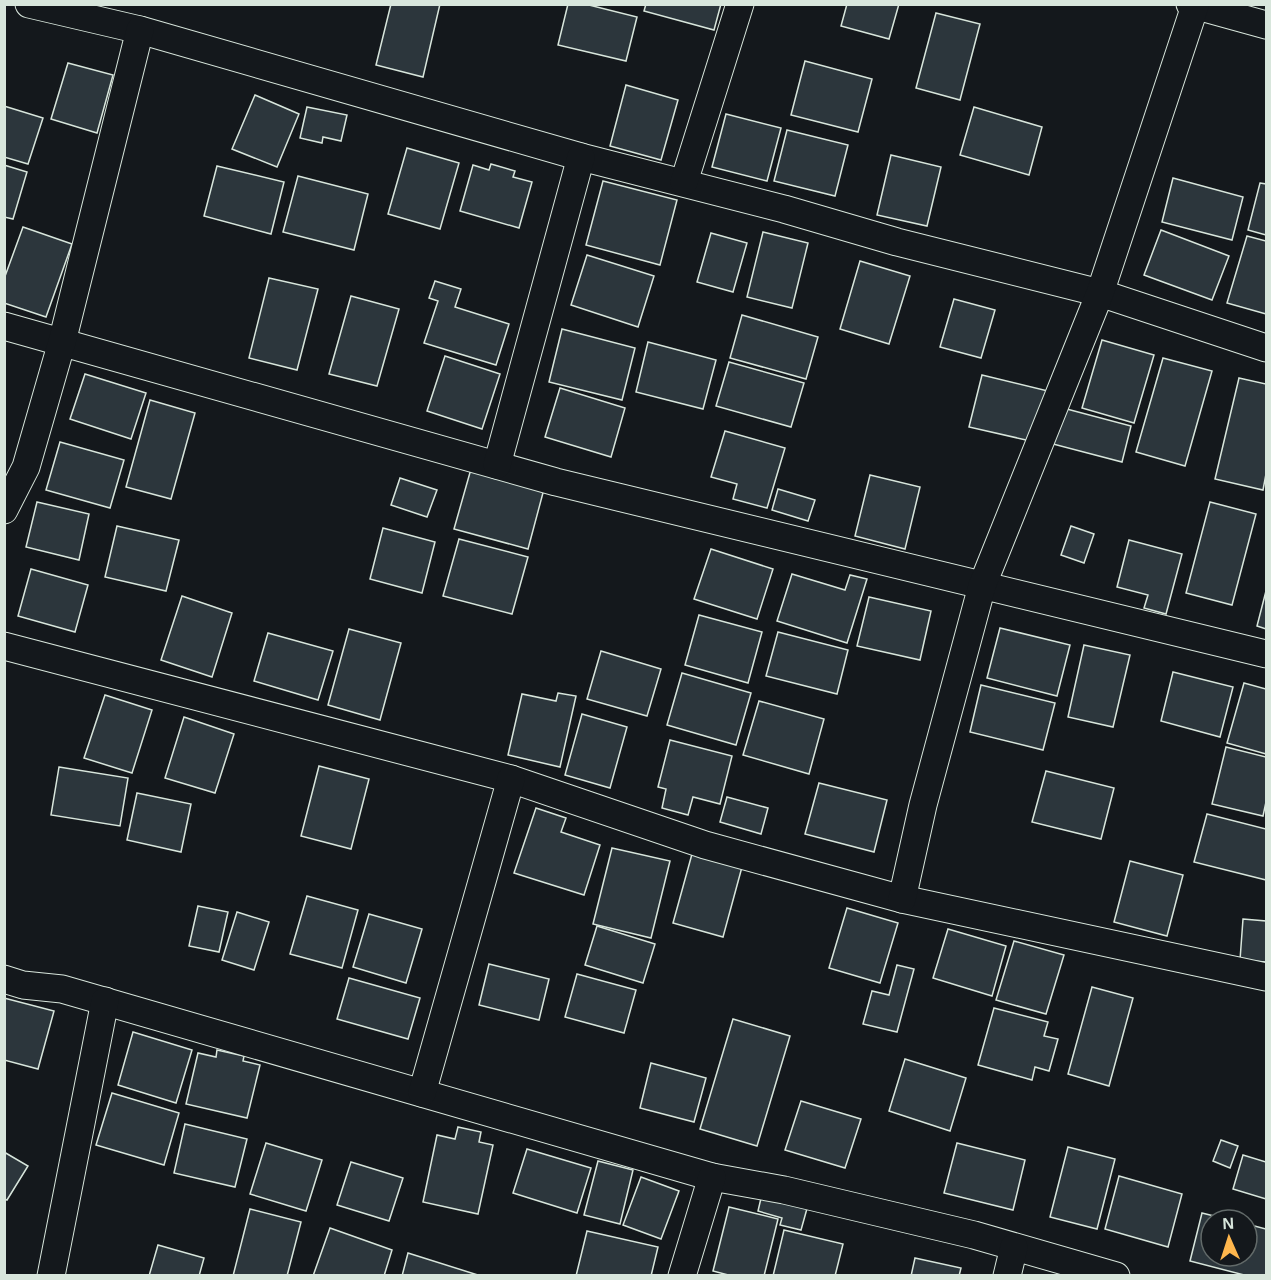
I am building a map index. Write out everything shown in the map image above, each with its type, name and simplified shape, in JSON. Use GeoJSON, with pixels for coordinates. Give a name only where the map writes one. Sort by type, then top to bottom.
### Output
{"type":"FeatureCollection","features":[{"type":"Feature","properties":{"kind":"street"},"geometry":{"type":"LineString","coordinates":[[29,4],[140,30],[580,157],[684,182],[897,242],[1100,293],[1266,348]]}},
{"type":"Feature","properties":{"kind":"street"},"geometry":{"type":"LineString","coordinates":[[684,182],[740,4]]}},
{"type":"Feature","properties":{"kind":"street"},"geometry":{"type":"LineString","coordinates":[[902,899],[926,794],[982,586],[1100,293],[1192,5],[1266,25]]}},
{"type":"Feature","properties":{"kind":"street"},"geometry":{"type":"LineString","coordinates":[[4,510],[26,467],[62,342],[140,30]]}},
{"type":"Feature","properties":{"kind":"street"},"geometry":{"type":"LineString","coordinates":[[497,465],[580,157]]}},
{"type":"Feature","properties":{"kind":"street"},"geometry":{"type":"LineString","coordinates":[[4,326],[556,482],[1266,654]]}},
{"type":"Feature","properties":{"kind":"street"},"geometry":{"type":"LineString","coordinates":[[4,646],[511,779],[705,845],[902,899],[1266,977]]}},
{"type":"Feature","properties":{"kind":"street"},"geometry":{"type":"LineString","coordinates":[[422,1093],[511,779]]}},
{"type":"Feature","properties":{"kind":"street"},"geometry":{"type":"LineString","coordinates":[[4,979],[23,985],[62,989],[105,1001],[712,1177],[796,1193],[974,1235],[1116,1275]]}},
{"type":"Feature","properties":{"kind":"street"},"geometry":{"type":"LineString","coordinates":[[51,1275],[105,1001]]}},
{"type":"Feature","properties":{"kind":"street"},"geometry":{"type":"LineString","coordinates":[[682,1275],[712,1177]]}},
{"type":"Feature","properties":{"kind":"street"},"geometry":{"type":"LineString","coordinates":[[1007,1275],[1014,1247]]}},
{"type":"Feature","properties":{"kind":"building"},"geometry":{"type":"Polygon","coordinates":[[[391,4],[440,4],[423,77],[376,65],[391,4]]]}},
{"type":"Feature","properties":{"kind":"building"},"geometry":{"type":"Polygon","coordinates":[[[568,4],[585,4],[637,17],[626,61],[558,45],[568,4]]]}},
{"type":"Feature","properties":{"kind":"building"},"geometry":{"type":"Polygon","coordinates":[[[646,4],[721,4],[714,30],[644,11],[646,4]]]}},
{"type":"Feature","properties":{"kind":"building"},"geometry":{"type":"Polygon","coordinates":[[[847,4],[899,4],[889,39],[841,26],[847,4]]]}},
{"type":"Feature","properties":{"kind":"building"},"geometry":{"type":"Polygon","coordinates":[[[936,13],[980,24],[960,100],[916,88],[936,13]]]}},
{"type":"Feature","properties":{"kind":"building"},"geometry":{"type":"Polygon","coordinates":[[[805,61],[872,79],[858,132],[791,115],[805,61]]]}},
{"type":"Feature","properties":{"kind":"building"},"geometry":{"type":"Polygon","coordinates":[[[68,63],[113,75],[97,133],[51,119],[68,63]]]}},
{"type":"Feature","properties":{"kind":"building"},"geometry":{"type":"Polygon","coordinates":[[[626,85],[678,100],[661,160],[610,146],[626,85]]]}},
{"type":"Feature","properties":{"kind":"building"},"geometry":{"type":"Polygon","coordinates":[[[255,95],[299,114],[277,167],[232,149],[255,95]]]}},
{"type":"Feature","properties":{"kind":"building"},"geometry":{"type":"Polygon","coordinates":[[[4,106],[43,118],[28,164],[4,157],[4,106]]]}},
{"type":"Feature","properties":{"kind":"building"},"geometry":{"type":"Polygon","coordinates":[[[307,107],[347,115],[341,141],[323,137],[322,143],[300,138],[307,107]]]}},
{"type":"Feature","properties":{"kind":"building"},"geometry":{"type":"Polygon","coordinates":[[[974,107],[1042,127],[1029,175],[960,155],[974,107]]]}},
{"type":"Feature","properties":{"kind":"building"},"geometry":{"type":"Polygon","coordinates":[[[726,114],[781,128],[767,181],[712,167],[726,114]]]}},
{"type":"Feature","properties":{"kind":"building"},"geometry":{"type":"Polygon","coordinates":[[[787,130],[848,145],[835,196],[774,181],[787,130]]]}},
{"type":"Feature","properties":{"kind":"building"},"geometry":{"type":"Polygon","coordinates":[[[407,148],[459,163],[440,229],[388,214],[407,148]]]}},
{"type":"Feature","properties":{"kind":"building"},"geometry":{"type":"Polygon","coordinates":[[[891,155],[941,167],[927,226],[877,215],[891,155]]]}},
{"type":"Feature","properties":{"kind":"building"},"geometry":{"type":"Polygon","coordinates":[[[491,164],[515,171],[513,177],[532,182],[519,228],[460,211],[473,165],[489,170],[491,164]]]}},
{"type":"Feature","properties":{"kind":"building"},"geometry":{"type":"Polygon","coordinates":[[[4,165],[27,172],[13,219],[4,217],[4,165]]]}},
{"type":"Feature","properties":{"kind":"building"},"geometry":{"type":"Polygon","coordinates":[[[217,166],[284,182],[271,234],[204,216],[217,166]]]}},
{"type":"Feature","properties":{"kind":"building"},"geometry":{"type":"Polygon","coordinates":[[[298,176],[368,194],[354,250],[283,232],[298,176]]]}},
{"type":"Feature","properties":{"kind":"building"},"geometry":{"type":"Polygon","coordinates":[[[1173,178],[1243,197],[1232,240],[1162,222],[1173,178]]]}},
{"type":"Feature","properties":{"kind":"building"},"geometry":{"type":"Polygon","coordinates":[[[603,181],[677,200],[660,265],[586,245],[603,181]]]}},
{"type":"Feature","properties":{"kind":"building"},"geometry":{"type":"Polygon","coordinates":[[[1260,183],[1266,184],[1266,235],[1248,230],[1260,183]]]}},
{"type":"Feature","properties":{"kind":"building"},"geometry":{"type":"Polygon","coordinates":[[[23,227],[72,244],[46,317],[4,303],[4,279],[23,227]]]}},
{"type":"Feature","properties":{"kind":"building"},"geometry":{"type":"Polygon","coordinates":[[[1161,230],[1229,256],[1212,300],[1144,275],[1161,230]]]}},
{"type":"Feature","properties":{"kind":"building"},"geometry":{"type":"Polygon","coordinates":[[[763,232],[808,243],[792,308],[747,297],[763,232]]]}},
{"type":"Feature","properties":{"kind":"building"},"geometry":{"type":"Polygon","coordinates":[[[711,233],[747,243],[733,292],[697,282],[711,233]]]}},
{"type":"Feature","properties":{"kind":"building"},"geometry":{"type":"Polygon","coordinates":[[[1247,236],[1266,241],[1266,314],[1227,303],[1247,236]]]}},
{"type":"Feature","properties":{"kind":"building"},"geometry":{"type":"Polygon","coordinates":[[[587,255],[654,276],[638,327],[571,305],[587,255]]]}},
{"type":"Feature","properties":{"kind":"building"},"geometry":{"type":"Polygon","coordinates":[[[860,261],[910,276],[889,344],[840,329],[860,261]]]}},
{"type":"Feature","properties":{"kind":"building"},"geometry":{"type":"Polygon","coordinates":[[[269,278],[318,289],[297,370],[249,358],[269,278]]]}},
{"type":"Feature","properties":{"kind":"building"},"geometry":{"type":"Polygon","coordinates":[[[435,281],[461,289],[455,307],[509,324],[496,365],[424,343],[438,301],[429,298],[435,281]]]}},
{"type":"Feature","properties":{"kind":"building"},"geometry":{"type":"Polygon","coordinates":[[[351,296],[399,309],[377,386],[329,374],[351,296]]]}},
{"type":"Feature","properties":{"kind":"building"},"geometry":{"type":"Polygon","coordinates":[[[954,299],[995,310],[981,358],[940,347],[954,299]]]}},
{"type":"Feature","properties":{"kind":"building"},"geometry":{"type":"Polygon","coordinates":[[[742,315],[818,337],[806,379],[730,358],[742,315]]]}},
{"type":"Feature","properties":{"kind":"building"},"geometry":{"type":"Polygon","coordinates":[[[562,329],[635,348],[622,400],[549,382],[562,329]]]}},
{"type":"Feature","properties":{"kind":"building"},"geometry":{"type":"Polygon","coordinates":[[[1102,340],[1154,355],[1134,423],[1082,408],[1102,340]]]}},
{"type":"Feature","properties":{"kind":"building"},"geometry":{"type":"Polygon","coordinates":[[[648,342],[716,360],[703,409],[636,392],[648,342]]]}},
{"type":"Feature","properties":{"kind":"building"},"geometry":{"type":"Polygon","coordinates":[[[445,356],[500,374],[482,429],[427,411],[445,356]]]}},
{"type":"Feature","properties":{"kind":"building"},"geometry":{"type":"Polygon","coordinates":[[[1163,358],[1212,371],[1185,466],[1136,452],[1163,358]]]}},
{"type":"Feature","properties":{"kind":"building"},"geometry":{"type":"Polygon","coordinates":[[[729,362],[804,383],[791,427],[716,406],[729,362]]]}},
{"type":"Feature","properties":{"kind":"building"},"geometry":{"type":"Polygon","coordinates":[[[85,374],[146,393],[131,439],[70,419],[85,374]]]}},
{"type":"Feature","properties":{"kind":"building"},"geometry":{"type":"Polygon","coordinates":[[[982,375],[1048,391],[1035,442],[969,427],[982,375]]]}},
{"type":"Feature","properties":{"kind":"building"},"geometry":{"type":"Polygon","coordinates":[[[1239,378],[1266,384],[1266,474],[1263,490],[1215,479],[1239,378]]]}},
{"type":"Feature","properties":{"kind":"building"},"geometry":{"type":"Polygon","coordinates":[[[560,388],[625,408],[611,457],[545,437],[560,388]]]}},
{"type":"Feature","properties":{"kind":"building"},"geometry":{"type":"Polygon","coordinates":[[[150,400],[195,413],[171,499],[126,487],[150,400]]]}},
{"type":"Feature","properties":{"kind":"building"},"geometry":{"type":"Polygon","coordinates":[[[1063,408],[1131,426],[1122,462],[1053,444],[1063,408]]]}},
{"type":"Feature","properties":{"kind":"building"},"geometry":{"type":"Polygon","coordinates":[[[725,431],[785,448],[767,508],[733,499],[737,484],[711,477],[725,431]]]}},
{"type":"Feature","properties":{"kind":"building"},"geometry":{"type":"Polygon","coordinates":[[[60,442],[124,460],[110,508],[46,490],[60,442]]]}},
{"type":"Feature","properties":{"kind":"building"},"geometry":{"type":"Polygon","coordinates":[[[471,469],[544,489],[528,549],[454,529],[471,469]]]}},
{"type":"Feature","properties":{"kind":"building"},"geometry":{"type":"Polygon","coordinates":[[[870,475],[920,487],[905,549],[855,536],[870,475]]]}},
{"type":"Feature","properties":{"kind":"building"},"geometry":{"type":"Polygon","coordinates":[[[400,478],[437,490],[427,517],[391,505],[400,478]]]}},
{"type":"Feature","properties":{"kind":"building"},"geometry":{"type":"Polygon","coordinates":[[[778,489],[815,500],[808,521],[772,510],[778,489]]]}},
{"type":"Feature","properties":{"kind":"building"},"geometry":{"type":"Polygon","coordinates":[[[37,502],[89,514],[79,560],[26,547],[37,502]]]}},
{"type":"Feature","properties":{"kind":"building"},"geometry":{"type":"Polygon","coordinates":[[[1210,502],[1256,514],[1232,605],[1186,593],[1210,502]]]}},
{"type":"Feature","properties":{"kind":"building"},"geometry":{"type":"Polygon","coordinates":[[[117,526],[179,540],[166,591],[105,577],[117,526]]]}},
{"type":"Feature","properties":{"kind":"building"},"geometry":{"type":"Polygon","coordinates":[[[1071,526],[1094,534],[1084,563],[1061,555],[1071,526]]]}},
{"type":"Feature","properties":{"kind":"building"},"geometry":{"type":"Polygon","coordinates":[[[383,528],[435,542],[422,593],[370,579],[383,528]]]}},
{"type":"Feature","properties":{"kind":"building"},"geometry":{"type":"Polygon","coordinates":[[[459,539],[528,557],[512,614],[443,596],[459,539]]]}},
{"type":"Feature","properties":{"kind":"building"},"geometry":{"type":"Polygon","coordinates":[[[1129,540],[1182,554],[1166,614],[1144,608],[1148,595],[1117,587],[1129,540]]]}},
{"type":"Feature","properties":{"kind":"building"},"geometry":{"type":"Polygon","coordinates":[[[711,549],[773,569],[757,619],[694,599],[711,549]]]}},
{"type":"Feature","properties":{"kind":"building"},"geometry":{"type":"Polygon","coordinates":[[[31,569],[88,585],[75,632],[18,616],[31,569]]]}},
{"type":"Feature","properties":{"kind":"building"},"geometry":{"type":"Polygon","coordinates":[[[792,574],[845,590],[850,575],[867,579],[847,643],[777,621],[792,574]]]}},
{"type":"Feature","properties":{"kind":"building"},"geometry":{"type":"Polygon","coordinates":[[[1266,591],[1266,629],[1257,626],[1266,591]]]}},
{"type":"Feature","properties":{"kind":"building"},"geometry":{"type":"Polygon","coordinates":[[[182,596],[232,613],[212,677],[161,660],[182,596]]]}},
{"type":"Feature","properties":{"kind":"building"},"geometry":{"type":"Polygon","coordinates":[[[869,597],[931,611],[920,660],[857,646],[869,597]]]}},
{"type":"Feature","properties":{"kind":"building"},"geometry":{"type":"Polygon","coordinates":[[[699,615],[762,632],[748,683],[685,665],[699,615]]]}},
{"type":"Feature","properties":{"kind":"building"},"geometry":{"type":"Polygon","coordinates":[[[1000,628],[1070,645],[1057,696],[987,678],[1000,628]]]}},
{"type":"Feature","properties":{"kind":"building"},"geometry":{"type":"Polygon","coordinates":[[[349,629],[401,643],[380,720],[328,705],[349,629]]]}},
{"type":"Feature","properties":{"kind":"building"},"geometry":{"type":"Polygon","coordinates":[[[778,632],[848,650],[837,694],[766,676],[778,632]]]}},
{"type":"Feature","properties":{"kind":"building"},"geometry":{"type":"Polygon","coordinates":[[[268,633],[333,651],[318,700],[254,681],[268,633]]]}},
{"type":"Feature","properties":{"kind":"building"},"geometry":{"type":"Polygon","coordinates":[[[1084,645],[1130,655],[1113,727],[1068,717],[1084,645]]]}},
{"type":"Feature","properties":{"kind":"building"},"geometry":{"type":"Polygon","coordinates":[[[601,651],[661,669],[647,716],[587,699],[601,651]]]}},
{"type":"Feature","properties":{"kind":"building"},"geometry":{"type":"Polygon","coordinates":[[[1173,672],[1233,687],[1220,737],[1161,721],[1173,672]]]}},
{"type":"Feature","properties":{"kind":"building"},"geometry":{"type":"Polygon","coordinates":[[[682,673],[751,693],[736,745],[667,725],[682,673]]]}},
{"type":"Feature","properties":{"kind":"building"},"geometry":{"type":"Polygon","coordinates":[[[1244,683],[1266,689],[1266,754],[1227,743],[1244,683]]]}},
{"type":"Feature","properties":{"kind":"building"},"geometry":{"type":"Polygon","coordinates":[[[981,685],[1055,703],[1043,750],[970,732],[981,685]]]}},
{"type":"Feature","properties":{"kind":"building"},"geometry":{"type":"Polygon","coordinates":[[[558,693],[576,696],[560,767],[508,755],[522,694],[556,701],[558,693]]]}},
{"type":"Feature","properties":{"kind":"building"},"geometry":{"type":"Polygon","coordinates":[[[105,695],[152,710],[132,773],[84,758],[105,695]]]}},
{"type":"Feature","properties":{"kind":"building"},"geometry":{"type":"Polygon","coordinates":[[[759,701],[824,719],[809,774],[743,755],[759,701]]]}},
{"type":"Feature","properties":{"kind":"building"},"geometry":{"type":"Polygon","coordinates":[[[582,714],[627,727],[610,788],[565,775],[582,714]]]}},
{"type":"Feature","properties":{"kind":"building"},"geometry":{"type":"Polygon","coordinates":[[[184,717],[234,734],[215,793],[165,778],[184,717]]]}},
{"type":"Feature","properties":{"kind":"building"},"geometry":{"type":"Polygon","coordinates":[[[670,740],[732,756],[720,804],[693,797],[688,815],[662,808],[666,789],[658,787],[670,740]]]}},
{"type":"Feature","properties":{"kind":"building"},"geometry":{"type":"Polygon","coordinates":[[[1226,747],[1266,757],[1266,802],[1263,816],[1212,804],[1226,747]]]}},
{"type":"Feature","properties":{"kind":"building"},"geometry":{"type":"Polygon","coordinates":[[[319,766],[369,779],[351,849],[301,836],[319,766]]]}},
{"type":"Feature","properties":{"kind":"building"},"geometry":{"type":"Polygon","coordinates":[[[59,767],[128,778],[120,826],[51,815],[59,767]]]}},
{"type":"Feature","properties":{"kind":"building"},"geometry":{"type":"Polygon","coordinates":[[[1046,771],[1114,788],[1101,839],[1032,822],[1046,771]]]}},
{"type":"Feature","properties":{"kind":"building"},"geometry":{"type":"Polygon","coordinates":[[[819,783],[887,800],[874,852],[805,834],[819,783]]]}},
{"type":"Feature","properties":{"kind":"building"},"geometry":{"type":"Polygon","coordinates":[[[137,793],[191,804],[181,852],[127,840],[137,793]]]}},
{"type":"Feature","properties":{"kind":"building"},"geometry":{"type":"Polygon","coordinates":[[[727,797],[768,808],[761,834],[720,822],[727,797]]]}},
{"type":"Feature","properties":{"kind":"building"},"geometry":{"type":"Polygon","coordinates":[[[536,808],[566,818],[561,832],[600,845],[584,895],[514,873],[536,808]]]}},
{"type":"Feature","properties":{"kind":"building"},"geometry":{"type":"Polygon","coordinates":[[[1207,814],[1266,829],[1266,880],[1194,862],[1207,814]]]}},
{"type":"Feature","properties":{"kind":"building"},"geometry":{"type":"Polygon","coordinates":[[[612,848],[670,861],[651,938],[593,924],[612,848]]]}},
{"type":"Feature","properties":{"kind":"building"},"geometry":{"type":"Polygon","coordinates":[[[692,854],[742,867],[723,937],[673,923],[692,854]]]}},
{"type":"Feature","properties":{"kind":"building"},"geometry":{"type":"Polygon","coordinates":[[[1130,861],[1183,875],[1167,936],[1114,922],[1130,861]]]}},
{"type":"Feature","properties":{"kind":"building"},"geometry":{"type":"Polygon","coordinates":[[[307,896],[358,910],[342,968],[290,954],[307,896]]]}},
{"type":"Feature","properties":{"kind":"building"},"geometry":{"type":"Polygon","coordinates":[[[198,906],[228,912],[219,952],[189,946],[198,906]]]}},
{"type":"Feature","properties":{"kind":"building"},"geometry":{"type":"Polygon","coordinates":[[[847,908],[898,923],[880,983],[829,968],[847,908]]]}},
{"type":"Feature","properties":{"kind":"building"},"geometry":{"type":"Polygon","coordinates":[[[237,912],[269,922],[254,970],[222,960],[237,912]]]}},
{"type":"Feature","properties":{"kind":"building"},"geometry":{"type":"Polygon","coordinates":[[[369,914],[422,929],[406,983],[353,967],[369,914]]]}},
{"type":"Feature","properties":{"kind":"building"},"geometry":{"type":"Polygon","coordinates":[[[1243,919],[1266,921],[1266,962],[1240,960],[1243,919]]]}},
{"type":"Feature","properties":{"kind":"building"},"geometry":{"type":"Polygon","coordinates":[[[597,926],[655,944],[643,983],[585,965],[597,926]]]}},
{"type":"Feature","properties":{"kind":"building"},"geometry":{"type":"Polygon","coordinates":[[[948,929],[1006,946],[992,996],[933,978],[948,929]]]}},
{"type":"Feature","properties":{"kind":"building"},"geometry":{"type":"Polygon","coordinates":[[[1014,941],[1064,955],[1046,1014],[996,1000],[1014,941]]]}},
{"type":"Feature","properties":{"kind":"building"},"geometry":{"type":"Polygon","coordinates":[[[489,964],[549,979],[539,1020],[479,1005],[489,964]]]}},
{"type":"Feature","properties":{"kind":"building"},"geometry":{"type":"Polygon","coordinates":[[[897,965],[914,969],[897,1032],[863,1024],[872,991],[889,995],[897,965]]]}},
{"type":"Feature","properties":{"kind":"building"},"geometry":{"type":"Polygon","coordinates":[[[577,974],[636,990],[624,1033],[565,1017],[577,974]]]}},
{"type":"Feature","properties":{"kind":"building"},"geometry":{"type":"Polygon","coordinates":[[[349,978],[420,998],[408,1039],[337,1019],[349,978]]]}},
{"type":"Feature","properties":{"kind":"building"},"geometry":{"type":"Polygon","coordinates":[[[1092,987],[1133,998],[1109,1086],[1068,1074],[1092,987]]]}},
{"type":"Feature","properties":{"kind":"building"},"geometry":{"type":"Polygon","coordinates":[[[4,998],[54,1011],[38,1069],[4,1060],[4,998]]]}},
{"type":"Feature","properties":{"kind":"building"},"geometry":{"type":"Polygon","coordinates":[[[994,1008],[1048,1022],[1044,1036],[1058,1039],[1049,1071],[1035,1067],[1032,1080],[978,1065],[994,1008]]]}},
{"type":"Feature","properties":{"kind":"building"},"geometry":{"type":"Polygon","coordinates":[[[733,1019],[790,1036],[757,1146],[700,1129],[733,1019]]]}},
{"type":"Feature","properties":{"kind":"building"},"geometry":{"type":"Polygon","coordinates":[[[133,1032],[192,1050],[176,1103],[118,1085],[133,1032]]]}},
{"type":"Feature","properties":{"kind":"building"},"geometry":{"type":"Polygon","coordinates":[[[217,1050],[244,1056],[243,1061],[260,1065],[247,1118],[186,1104],[198,1053],[216,1057],[217,1050]]]}},
{"type":"Feature","properties":{"kind":"building"},"geometry":{"type":"Polygon","coordinates":[[[905,1059],[966,1078],[950,1131],[889,1111],[905,1059]]]}},
{"type":"Feature","properties":{"kind":"building"},"geometry":{"type":"Polygon","coordinates":[[[651,1063],[706,1078],[694,1122],[640,1108],[651,1063]]]}},
{"type":"Feature","properties":{"kind":"building"},"geometry":{"type":"Polygon","coordinates":[[[112,1093],[179,1113],[164,1165],[96,1145],[112,1093]]]}},
{"type":"Feature","properties":{"kind":"building"},"geometry":{"type":"Polygon","coordinates":[[[801,1101],[861,1119],[845,1168],[785,1150],[801,1101]]]}},
{"type":"Feature","properties":{"kind":"building"},"geometry":{"type":"Polygon","coordinates":[[[185,1124],[247,1139],[235,1187],[174,1173],[185,1124]]]}},
{"type":"Feature","properties":{"kind":"building"},"geometry":{"type":"Polygon","coordinates":[[[458,1127],[481,1132],[479,1142],[493,1145],[478,1214],[423,1202],[437,1135],[455,1139],[458,1127]]]}},
{"type":"Feature","properties":{"kind":"building"},"geometry":{"type":"Polygon","coordinates":[[[1221,1140],[1238,1146],[1230,1168],[1213,1161],[1221,1140]]]}},
{"type":"Feature","properties":{"kind":"building"},"geometry":{"type":"Polygon","coordinates":[[[266,1143],[322,1160],[306,1211],[250,1194],[266,1143]]]}},
{"type":"Feature","properties":{"kind":"building"},"geometry":{"type":"Polygon","coordinates":[[[957,1143],[1025,1160],[1013,1210],[944,1193],[957,1143]]]}},
{"type":"Feature","properties":{"kind":"building"},"geometry":{"type":"Polygon","coordinates":[[[1068,1147],[1115,1159],[1097,1229],[1050,1217],[1068,1147]]]}},
{"type":"Feature","properties":{"kind":"building"},"geometry":{"type":"Polygon","coordinates":[[[527,1149],[591,1168],[577,1213],[513,1193],[527,1149]]]}},
{"type":"Feature","properties":{"kind":"building"},"geometry":{"type":"Polygon","coordinates":[[[4,1152],[28,1166],[7,1200],[4,1199],[4,1152]]]}},
{"type":"Feature","properties":{"kind":"building"},"geometry":{"type":"Polygon","coordinates":[[[1243,1155],[1266,1162],[1266,1199],[1233,1189],[1243,1155]]]}},
{"type":"Feature","properties":{"kind":"building"},"geometry":{"type":"Polygon","coordinates":[[[598,1161],[633,1170],[620,1224],[584,1215],[598,1161]]]}},
{"type":"Feature","properties":{"kind":"building"},"geometry":{"type":"Polygon","coordinates":[[[351,1162],[403,1178],[389,1221],[337,1205],[351,1162]]]}},
{"type":"Feature","properties":{"kind":"building"},"geometry":{"type":"Polygon","coordinates":[[[1119,1176],[1182,1194],[1168,1247],[1105,1229],[1119,1176]]]}},
{"type":"Feature","properties":{"kind":"building"},"geometry":{"type":"Polygon","coordinates":[[[641,1177],[679,1191],[661,1239],[623,1225],[641,1177]]]}},
{"type":"Feature","properties":{"kind":"building"},"geometry":{"type":"Polygon","coordinates":[[[762,1194],[808,1205],[801,1230],[780,1225],[782,1218],[758,1211],[762,1194]]]}},
{"type":"Feature","properties":{"kind":"building"},"geometry":{"type":"Polygon","coordinates":[[[729,1207],[778,1219],[764,1276],[732,1276],[713,1271],[729,1207]]]}},
{"type":"Feature","properties":{"kind":"building"},"geometry":{"type":"Polygon","coordinates":[[[250,1209],[301,1222],[287,1276],[233,1276],[250,1209]]]}},
{"type":"Feature","properties":{"kind":"building"},"geometry":{"type":"Polygon","coordinates":[[[1199,1225],[1199,1263],[1190,1261],[1199,1225]]]}},
{"type":"Feature","properties":{"kind":"building"},"geometry":{"type":"Polygon","coordinates":[[[1259,1227],[1266,1229],[1266,1276],[1248,1276],[1217,1268],[1259,1268],[1259,1227]]]}},
{"type":"Feature","properties":{"kind":"building"},"geometry":{"type":"Polygon","coordinates":[[[330,1228],[392,1250],[384,1276],[313,1276],[330,1228]]]}},
{"type":"Feature","properties":{"kind":"building"},"geometry":{"type":"Polygon","coordinates":[[[784,1230],[843,1244],[835,1276],[773,1276],[784,1230]]]}},
{"type":"Feature","properties":{"kind":"building"},"geometry":{"type":"Polygon","coordinates":[[[587,1231],[658,1247],[651,1276],[576,1276],[587,1231]]]}},
{"type":"Feature","properties":{"kind":"building"},"geometry":{"type":"Polygon","coordinates":[[[158,1245],[204,1258],[199,1276],[149,1276],[158,1245]]]}},
{"type":"Feature","properties":{"kind":"building"},"geometry":{"type":"Polygon","coordinates":[[[408,1253],[481,1276],[402,1276],[408,1253]]]}},
{"type":"Feature","properties":{"kind":"building"},"geometry":{"type":"Polygon","coordinates":[[[915,1258],[961,1268],[959,1276],[911,1276],[915,1258]]]}}]}
